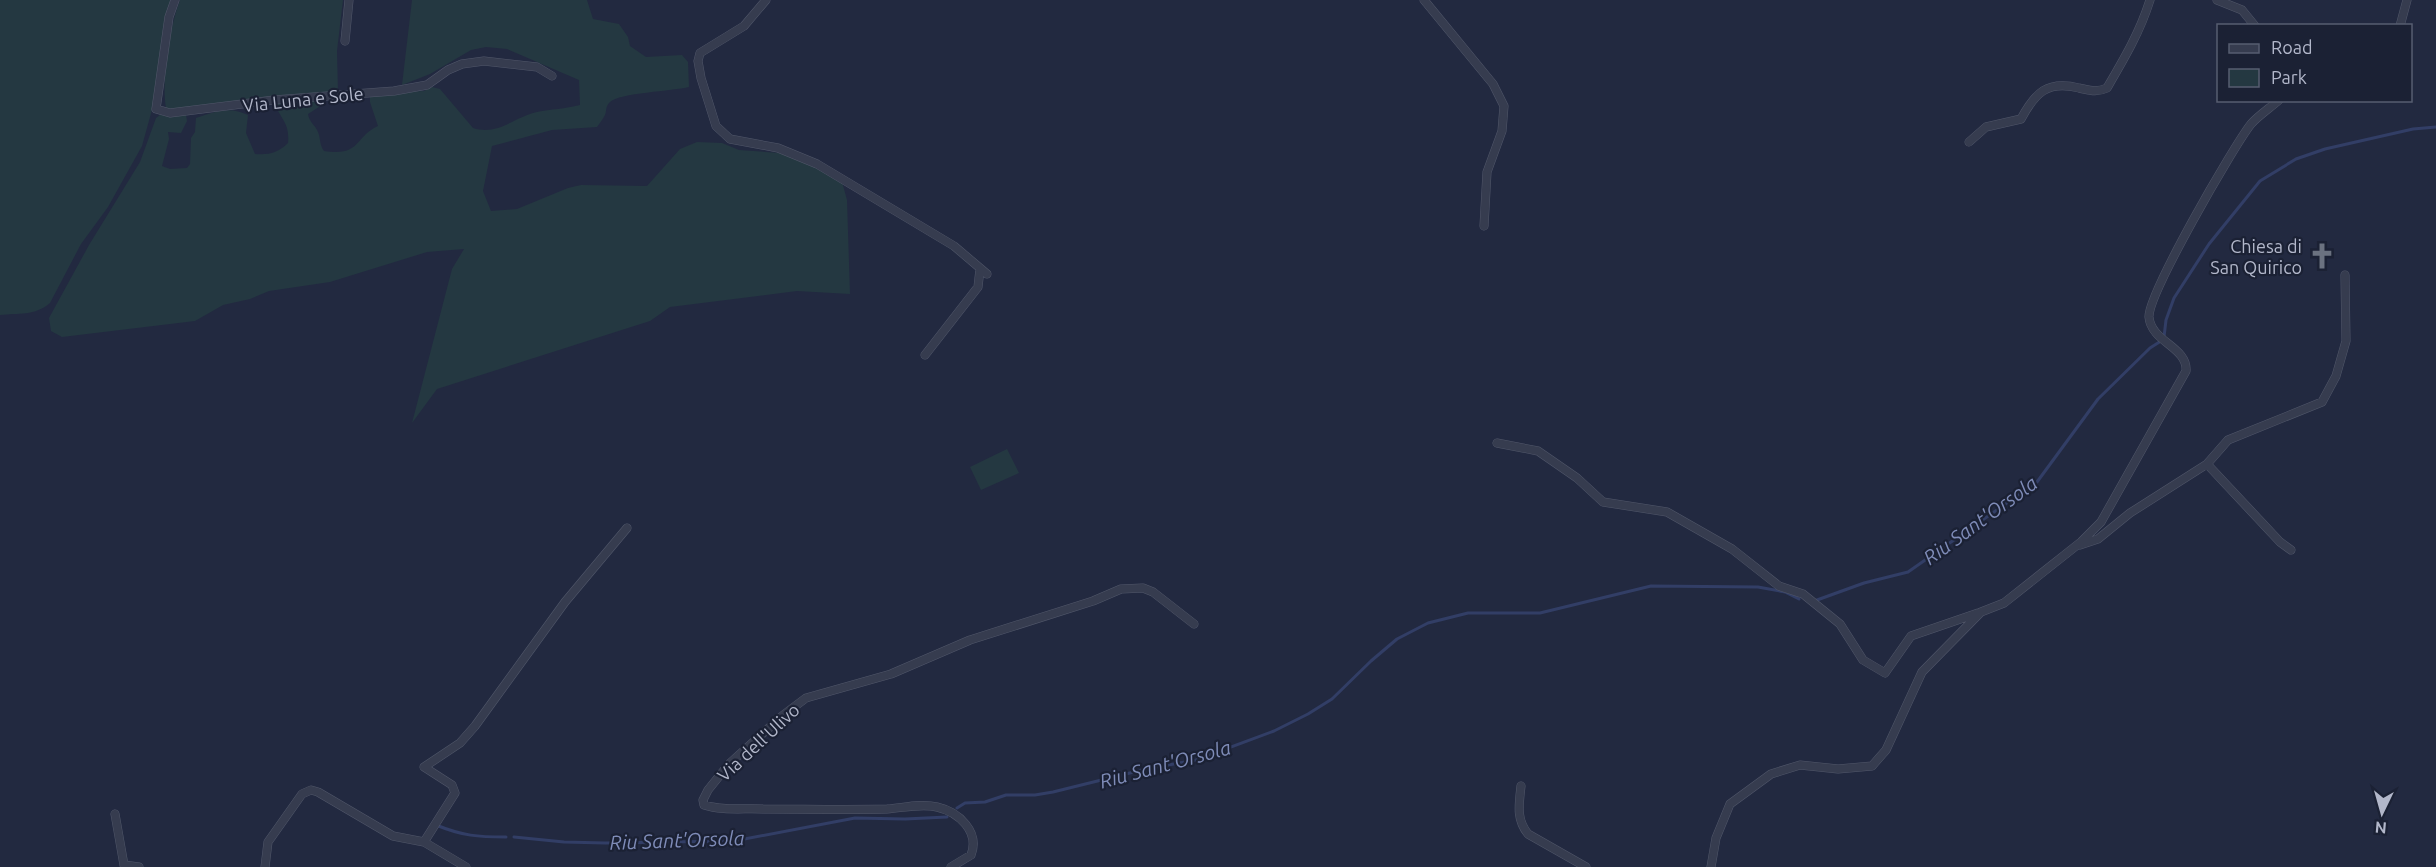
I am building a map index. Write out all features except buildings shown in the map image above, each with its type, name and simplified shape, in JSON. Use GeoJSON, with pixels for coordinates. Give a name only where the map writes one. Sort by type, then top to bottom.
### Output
{"type":"FeatureCollection","features":[{"type":"Feature","properties":{"kind":"street","name":"Via Luna e Sole"},"geometry":{"type":"LineString","coordinates":[[176,0],[169,17],[156,109],[170,113],[274,100],[394,91],[427,85],[462,64],[484,61],[537,67],[552,76]]}},
{"type":"Feature","properties":{"kind":"street"},"geometry":{"type":"LineString","coordinates":[[345,41],[349,0]]}},
{"type":"Feature","properties":{"kind":"street"},"geometry":{"type":"LineString","coordinates":[[766,0],[744,26],[700,53],[698,61],[701,78],[716,126],[730,139],[778,148],[817,164],[954,246],[983,272],[978,287],[925,355]]}},
{"type":"Feature","properties":{"kind":"street"},"geometry":{"type":"LineString","coordinates":[[1424,0],[1493,84],[1503,106],[1502,131],[1487,172],[1484,226]]}},
{"type":"Feature","properties":{"kind":"street"},"geometry":{"type":"LineString","coordinates":[[1969,142],[1986,127],[2021,118],[2039,91],[2069,85],[2095,92],[2107,88],[2128,53],[2150,0]]}},
{"type":"Feature","properties":{"kind":"street"},"geometry":{"type":"LineString","coordinates":[[2217,0],[2242,10],[2253,24]]}},
{"type":"Feature","properties":{"kind":"street"},"geometry":{"type":"LineString","coordinates":[[2401,24],[2407,0]]}},
{"type":"Feature","properties":{"kind":"street"},"geometry":{"type":"LineString","coordinates":[[1497,442],[1538,451],[1577,478],[1603,502],[1667,512],[1732,549],[1779,586],[1803,594],[1840,624],[1863,660],[1885,673],[1911,636],[2004,603],[2101,522],[2183,379],[2186,366],[2180,355],[2156,334],[2151,326],[2149,313],[2157,291],[2206,197],[2252,123],[2277,102]]}},
{"type":"Feature","properties":{"kind":"street"},"geometry":{"type":"LineString","coordinates":[[2075,546],[2098,539],[2130,513],[2207,464],[2228,440],[2322,402],[2337,376],[2346,341],[2345,275]]}},
{"type":"Feature","properties":{"kind":"street"},"geometry":{"type":"LineString","coordinates":[[2207,464],[2290,550]]}},
{"type":"Feature","properties":{"kind":"street"},"geometry":{"type":"LineString","coordinates":[[424,842],[455,793],[452,785],[424,767],[460,743],[475,726],[565,602],[627,528]]}},
{"type":"Feature","properties":{"kind":"street","name":"Via dell'Ulivo"},"geometry":{"type":"LineString","coordinates":[[951,867],[971,855],[974,839],[969,826],[939,807],[735,808],[704,806],[703,800],[729,764],[782,716],[807,698],[891,674],[970,640],[1121,590],[1143,588],[1153,592],[1194,624]]}},
{"type":"Feature","properties":{"kind":"street"},"geometry":{"type":"LineString","coordinates":[[1711,867],[1716,838],[1730,804],[1771,774],[1800,765],[1838,769],[1872,766],[1886,750],[1922,672],[1981,612]]}},
{"type":"Feature","properties":{"kind":"street"},"geometry":{"type":"LineString","coordinates":[[1521,786],[1518,809],[1522,827],[1528,834],[1586,867]]}},
{"type":"Feature","properties":{"kind":"street"},"geometry":{"type":"LineString","coordinates":[[265,867],[268,842],[302,794],[311,790],[393,837],[424,842],[466,867]]}},
{"type":"Feature","properties":{"kind":"street"},"geometry":{"type":"LineString","coordinates":[[115,814],[123,865],[139,867]]}},
{"type":"Feature","properties":{"kind":"green space"},"geometry":{"type":"Polygon","coordinates":[[[0,0],[173,0],[155,99],[142,146],[108,207],[81,244],[50,303],[32,312],[0,315],[0,0]]]}},
{"type":"Feature","properties":{"kind":"green space"},"geometry":{"type":"Polygon","coordinates":[[[180,0],[343,0],[337,51],[338,93],[171,110],[166,108],[167,54],[180,0]]]}},
{"type":"Feature","properties":{"kind":"green space"},"geometry":{"type":"Polygon","coordinates":[[[412,0],[587,0],[593,19],[619,24],[628,37],[630,46],[646,57],[682,55],[688,62],[689,87],[615,99],[608,104],[605,115],[597,127],[552,130],[492,146],[483,191],[491,211],[517,209],[581,185],[647,186],[680,149],[697,142],[722,143],[739,150],[793,154],[841,178],[847,200],[850,294],[797,291],[670,307],[650,321],[437,389],[412,423],[452,269],[464,249],[427,252],[330,282],[269,291],[250,299],[223,305],[195,321],[62,337],[51,331],[49,318],[89,245],[140,162],[156,118],[160,115],[186,115],[187,121],[181,133],[168,132],[169,139],[162,166],[170,169],[187,168],[190,164],[191,138],[195,132],[196,118],[216,112],[229,110],[248,115],[246,133],[255,154],[269,154],[281,149],[288,143],[288,136],[286,126],[275,104],[280,101],[323,98],[322,105],[308,114],[318,132],[324,151],[336,152],[351,148],[378,126],[370,102],[370,97],[375,93],[424,91],[432,87],[440,89],[473,128],[482,130],[498,128],[529,114],[580,105],[579,80],[507,49],[486,47],[471,50],[430,74],[402,85],[412,0]]]}},
{"type":"Feature","properties":{"kind":"green space"},"geometry":{"type":"Polygon","coordinates":[[[1007,449],[1019,473],[981,490],[970,467],[1007,449]]]}},
{"type":"Feature","properties":{"kind":"waterway","name":"Riu Sant'Orsola"},"geometry":{"type":"LineString","coordinates":[[2164,337],[2166,320],[2174,298],[2209,244],[2260,181],[2296,159],[2325,149],[2413,129],[2436,127]]}},
{"type":"Feature","properties":{"kind":"waterway","name":"Riu Sant'Orsola"},"geometry":{"type":"LineString","coordinates":[[1817,600],[1864,583],[1908,572],[2037,482],[2098,399],[2150,348],[2161,341]]}},
{"type":"Feature","properties":{"kind":"waterway","name":"Riu Sant'Orsola"},"geometry":{"type":"LineString","coordinates":[[957,808],[965,803],[985,802],[1006,795],[1035,795],[1053,792],[1146,769],[1196,760],[1274,731],[1332,699],[1397,639],[1428,623],[1468,613],[1540,613],[1651,586],[1758,587],[1785,592],[1799,599]]}},
{"type":"Feature","properties":{"kind":"waterway","name":"Riu Sant'Orsola"},"geometry":{"type":"LineString","coordinates":[[514,837],[605,843],[734,841],[855,818],[947,817]]}},
{"type":"Feature","properties":{"kind":"waterway","name":"Riu Sant'Orsola"},"geometry":{"type":"LineString","coordinates":[[436,825],[471,835],[506,837]]}},
{"type":"Feature","properties":{"kind":"place","name":"Chiesa di San Quirico"},"geometry":{"type":"Point","coordinates":[2322,256]}}]}
